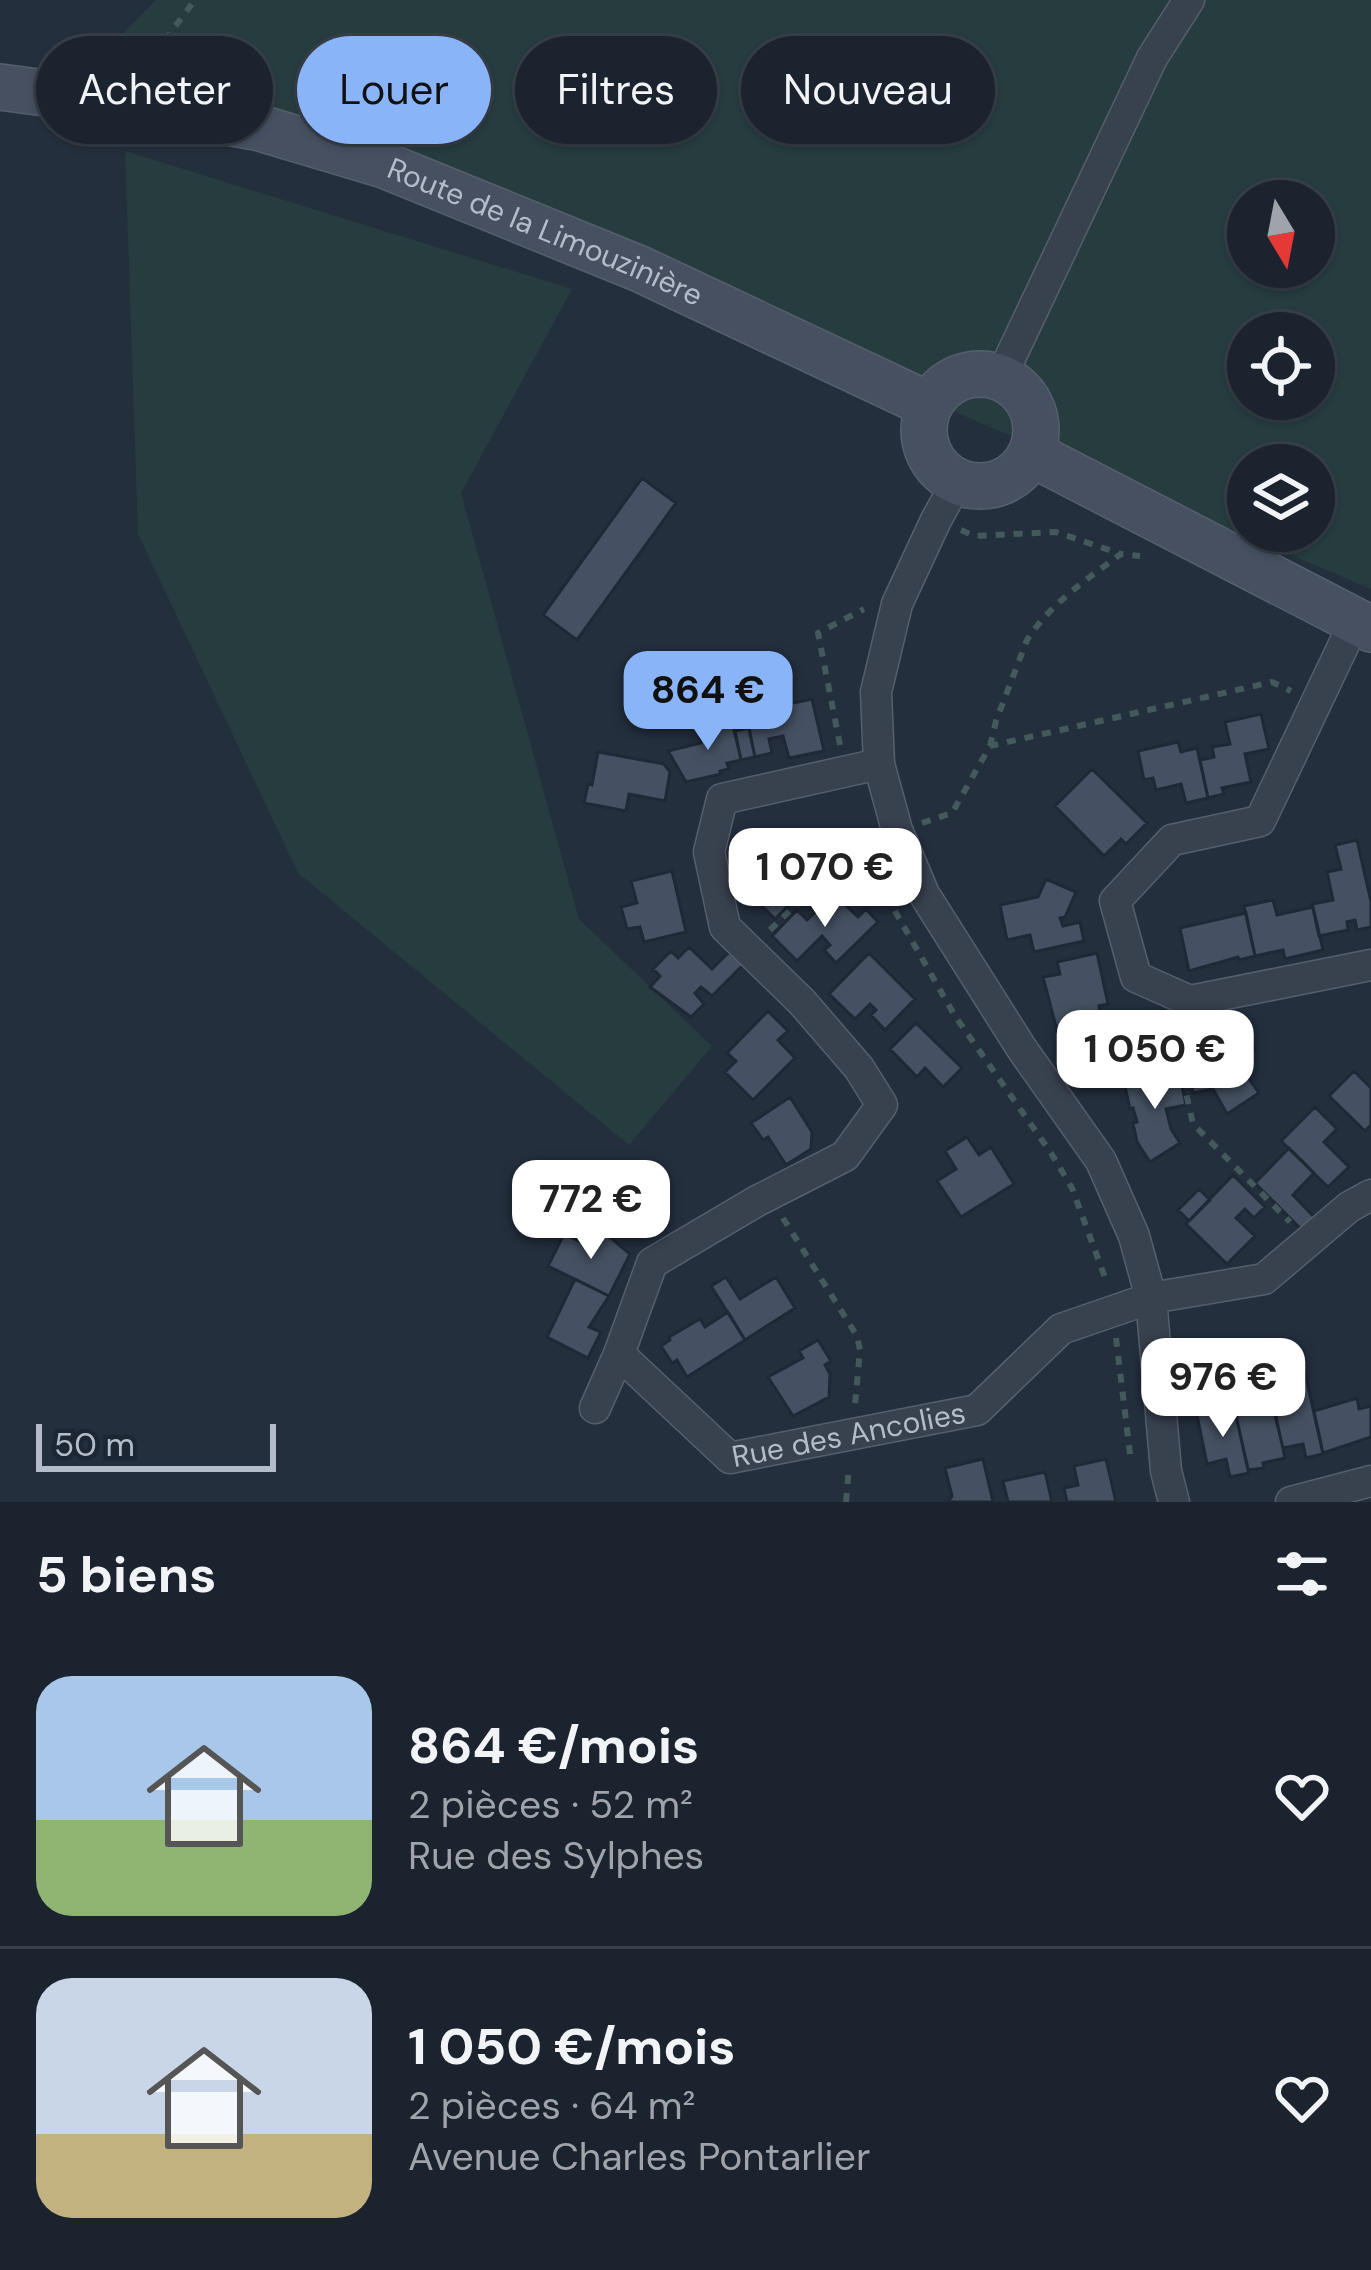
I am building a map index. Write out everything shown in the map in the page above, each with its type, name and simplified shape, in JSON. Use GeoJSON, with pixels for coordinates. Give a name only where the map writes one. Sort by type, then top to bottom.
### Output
{"type":"FeatureCollection","features":[{"type":"Feature","properties":{"kind":"street"},"geometry":{"type":"LineString","coordinates":[[1001,377],[1152,58],[1189,0]]}},
{"type":"Feature","properties":{"kind":"street","name":"Route de la Limouzinière"},"geometry":{"type":"LineString","coordinates":[[0,87],[36,92]]}},
{"type":"Feature","properties":{"kind":"street","name":"Route de la Limouzinière"},"geometry":{"type":"LineString","coordinates":[[273,132],[384,165],[640,268],[929,405]]}},
{"type":"Feature","properties":{"kind":"street"},"geometry":{"type":"LineString","coordinates":[[980,373],[1001,377],[1021,390],[1033,409],[1037,431],[1031,454],[1008,479],[992,485],[957,482],[930,458],[923,423],[929,405],[959,377],[980,373]]}},
{"type":"Feature","properties":{"kind":"street"},"geometry":{"type":"LineString","coordinates":[[1031,454],[1363,625],[1316,703],[1260,820],[1172,840],[1115,901],[1136,977],[1190,1001],[1371,964]]}},
{"type":"Feature","properties":{"kind":"street"},"geometry":{"type":"LineString","coordinates":[[957,482],[897,604],[876,692],[879,764],[897,830],[934,910],[1022,1049],[1101,1161],[1133,1236],[1150,1298],[1166,1471],[1174,1502]]}},
{"type":"Feature","properties":{"kind":"street"},"geometry":{"type":"LineString","coordinates":[[595,1408],[652,1264],[845,1156],[881,1105],[860,1068],[802,1002],[725,927],[710,852],[722,800],[879,764]]}},
{"type":"Feature","properties":{"kind":"street","name":"Rue des Ancolies"},"geometry":{"type":"LineString","coordinates":[[619,1354],[730,1458],[977,1410],[1061,1329],[1150,1298],[1264,1279],[1349,1207],[1371,1195]]}},
{"type":"Feature","properties":{"kind":"street"},"geometry":{"type":"LineString","coordinates":[[1292,1502],[1371,1481]]}},
{"type":"Feature","properties":{"kind":"path"},"geometry":{"type":"LineString","coordinates":[[168,36],[195,0]]}},
{"type":"Feature","properties":{"kind":"path"},"geometry":{"type":"LineString","coordinates":[[749,951],[824,877],[845,849],[952,813],[990,746],[1027,640],[1066,595],[1121,554],[1138,555],[1159,565]]}},
{"type":"Feature","properties":{"kind":"path"},"geometry":{"type":"LineString","coordinates":[[990,746],[1272,682],[1316,703]]}},
{"type":"Feature","properties":{"kind":"path"},"geometry":{"type":"LineString","coordinates":[[1184,998],[1170,1022],[1193,1124],[1309,1241]]}},
{"type":"Feature","properties":{"kind":"path"},"geometry":{"type":"LineString","coordinates":[[769,1195],[857,1336],[860,1350],[846,1502]]}},
{"type":"Feature","properties":{"kind":"green space"},"geometry":{"type":"Polygon","coordinates":[[[156,0],[1371,0],[1371,589],[1284,552],[1335,552],[1335,444],[1227,444],[1227,528],[325,144],[491,144],[491,36],[297,36],[297,132],[273,122],[273,36],[121,36],[156,0]]]}},
{"type":"Feature","properties":{"kind":"green space"},"geometry":{"type":"Polygon","coordinates":[[[125,151],[572,289],[461,493],[579,919],[712,1046],[629,1145],[298,873],[138,534],[125,151]]]}},
{"type":"Feature","properties":{"kind":"building"},"geometry":{"type":"Polygon","coordinates":[[[642,478],[676,503],[577,640],[543,615],[642,478]]]}},
{"type":"Feature","properties":{"kind":"building"},"geometry":{"type":"Polygon","coordinates":[[[781,692],[784,705],[812,699],[824,751],[789,758],[783,736],[769,739],[772,753],[755,757],[743,701],[781,692]]]}},
{"type":"Feature","properties":{"kind":"building"},"geometry":{"type":"Polygon","coordinates":[[[1261,714],[1269,749],[1245,754],[1251,782],[1222,788],[1224,794],[1208,798],[1200,760],[1214,757],[1212,747],[1230,744],[1225,722],[1261,714]]]}},
{"type":"Feature","properties":{"kind":"building"},"geometry":{"type":"Polygon","coordinates":[[[732,721],[741,760],[727,763],[729,769],[721,774],[686,782],[668,751],[701,743],[698,728],[732,721]]]}},
{"type":"Feature","properties":{"kind":"building"},"geometry":{"type":"Polygon","coordinates":[[[749,728],[755,757],[741,760],[735,731],[749,728]]]}},
{"type":"Feature","properties":{"kind":"building"},"geometry":{"type":"Polygon","coordinates":[[[1178,742],[1181,752],[1197,748],[1208,798],[1186,803],[1181,784],[1156,790],[1153,778],[1144,780],[1138,751],[1178,742]]]}},
{"type":"Feature","properties":{"kind":"building"},"geometry":{"type":"Polygon","coordinates":[[[598,752],[664,764],[670,772],[665,801],[629,794],[626,811],[584,803],[598,752]]]}},
{"type":"Feature","properties":{"kind":"building"},"geometry":{"type":"Polygon","coordinates":[[[1092,769],[1147,823],[1126,844],[1121,839],[1104,856],[1055,806],[1092,769]]]}},
{"type":"Feature","properties":{"kind":"building"},"geometry":{"type":"Polygon","coordinates":[[[1357,840],[1371,902],[1371,927],[1357,930],[1355,920],[1347,922],[1348,930],[1319,936],[1312,904],[1333,900],[1327,872],[1341,869],[1335,845],[1357,840]]]}},
{"type":"Feature","properties":{"kind":"building"},"geometry":{"type":"Polygon","coordinates":[[[766,848],[789,870],[800,859],[818,876],[775,919],[758,902],[767,893],[744,870],[766,848]]]}},
{"type":"Feature","properties":{"kind":"building"},"geometry":{"type":"Polygon","coordinates":[[[672,871],[686,932],[644,942],[640,927],[627,929],[621,907],[637,903],[631,881],[672,871]]]}},
{"type":"Feature","properties":{"kind":"building"},"geometry":{"type":"Polygon","coordinates":[[[1046,879],[1076,892],[1065,917],[1060,918],[1063,926],[1080,922],[1084,941],[1034,952],[1030,935],[1007,940],[1000,905],[1038,897],[1046,879]]]}},
{"type":"Feature","properties":{"kind":"building"},"geometry":{"type":"Polygon","coordinates":[[[834,894],[858,917],[866,909],[878,922],[836,963],[824,950],[830,945],[822,936],[797,961],[772,936],[797,910],[807,920],[834,894]]]}},
{"type":"Feature","properties":{"kind":"building"},"geometry":{"type":"Polygon","coordinates":[[[1273,900],[1277,915],[1313,907],[1323,950],[1285,959],[1283,950],[1255,956],[1244,906],[1273,900]]]}},
{"type":"Feature","properties":{"kind":"building"},"geometry":{"type":"Polygon","coordinates":[[[1246,913],[1255,956],[1189,971],[1180,928],[1246,913]]]}},
{"type":"Feature","properties":{"kind":"building"},"geometry":{"type":"Polygon","coordinates":[[[689,947],[712,969],[729,952],[743,965],[712,996],[701,987],[695,993],[704,1004],[691,1017],[650,987],[660,976],[653,969],[671,951],[678,958],[689,947]]]}},
{"type":"Feature","properties":{"kind":"building"},"geometry":{"type":"Polygon","coordinates":[[[869,953],[915,999],[885,1030],[871,1015],[876,1010],[870,1004],[855,1019],[829,994],[869,953]]]}},
{"type":"Feature","properties":{"kind":"building"},"geometry":{"type":"Polygon","coordinates":[[[1097,953],[1108,1004],[1099,1006],[1105,1032],[1060,1042],[1043,977],[1060,974],[1057,962],[1097,953]]]}},
{"type":"Feature","properties":{"kind":"building"},"geometry":{"type":"Polygon","coordinates":[[[768,1011],[788,1031],[778,1040],[795,1058],[753,1100],[725,1072],[736,1061],[727,1053],[768,1011]]]}},
{"type":"Feature","properties":{"kind":"building"},"geometry":{"type":"Polygon","coordinates":[[[916,1023],[962,1068],[943,1087],[925,1068],[917,1077],[890,1049],[916,1023]]]}},
{"type":"Feature","properties":{"kind":"building"},"geometry":{"type":"Polygon","coordinates":[[[1249,1025],[1255,1050],[1243,1053],[1259,1093],[1227,1114],[1213,1089],[1193,1093],[1186,1060],[1219,1057],[1214,1033],[1249,1025]]]}},
{"type":"Feature","properties":{"kind":"building"},"geometry":{"type":"Polygon","coordinates":[[[1354,1071],[1371,1088],[1371,1125],[1365,1131],[1329,1096],[1354,1071]]]}},
{"type":"Feature","properties":{"kind":"building"},"geometry":{"type":"Polygon","coordinates":[[[1179,1072],[1186,1105],[1166,1109],[1180,1143],[1150,1162],[1137,1142],[1133,1123],[1137,1122],[1124,1082],[1179,1072]]]}},
{"type":"Feature","properties":{"kind":"building"},"geometry":{"type":"Polygon","coordinates":[[[790,1097],[812,1132],[811,1149],[786,1165],[768,1137],[763,1140],[751,1123],[790,1097]]]}},
{"type":"Feature","properties":{"kind":"building"},"geometry":{"type":"Polygon","coordinates":[[[1315,1107],[1337,1129],[1324,1142],[1349,1167],[1328,1187],[1281,1141],[1315,1107]]]}},
{"type":"Feature","properties":{"kind":"building"},"geometry":{"type":"Polygon","coordinates":[[[967,1137],[979,1155],[991,1147],[1014,1184],[961,1217],[937,1181],[956,1169],[945,1151],[967,1137]]]}},
{"type":"Feature","properties":{"kind":"building"},"geometry":{"type":"Polygon","coordinates":[[[1289,1148],[1314,1173],[1293,1195],[1316,1219],[1304,1232],[1255,1183],[1289,1148]]]}},
{"type":"Feature","properties":{"kind":"building"},"geometry":{"type":"Polygon","coordinates":[[[1233,1175],[1265,1207],[1254,1218],[1245,1209],[1236,1218],[1255,1236],[1227,1264],[1186,1224],[1233,1175]]]}},
{"type":"Feature","properties":{"kind":"building"},"geometry":{"type":"Polygon","coordinates":[[[1199,1189],[1210,1200],[1189,1221],[1178,1210],[1199,1189]]]}},
{"type":"Feature","properties":{"kind":"building"},"geometry":{"type":"Polygon","coordinates":[[[605,1233],[630,1254],[609,1296],[548,1266],[564,1234],[593,1248],[605,1233]]]}},
{"type":"Feature","properties":{"kind":"building"},"geometry":{"type":"Polygon","coordinates":[[[726,1277],[740,1299],[776,1277],[795,1308],[745,1340],[711,1286],[726,1277]]]}},
{"type":"Feature","properties":{"kind":"building"},"geometry":{"type":"Polygon","coordinates":[[[575,1279],[609,1296],[589,1327],[601,1332],[588,1358],[547,1337],[575,1279]]]}},
{"type":"Feature","properties":{"kind":"building"},"geometry":{"type":"Polygon","coordinates":[[[728,1312],[745,1340],[687,1377],[661,1346],[700,1319],[705,1327],[728,1312]]]}},
{"type":"Feature","properties":{"kind":"building"},"geometry":{"type":"Polygon","coordinates":[[[818,1340],[831,1361],[825,1365],[830,1374],[829,1397],[793,1416],[768,1377],[803,1358],[799,1351],[818,1340]]]}},
{"type":"Feature","properties":{"kind":"building"},"geometry":{"type":"Polygon","coordinates":[[[1305,1373],[1323,1454],[1306,1458],[1303,1444],[1283,1448],[1270,1394],[1285,1391],[1282,1378],[1305,1373]]]}},
{"type":"Feature","properties":{"kind":"building"},"geometry":{"type":"Polygon","coordinates":[[[1357,1398],[1359,1409],[1371,1406],[1371,1437],[1323,1453],[1314,1411],[1357,1398]]]}},
{"type":"Feature","properties":{"kind":"building"},"geometry":{"type":"Polygon","coordinates":[[[1272,1399],[1285,1458],[1248,1470],[1234,1407],[1272,1399]]]}},
{"type":"Feature","properties":{"kind":"building"},"geometry":{"type":"Polygon","coordinates":[[[1234,1407],[1249,1473],[1230,1477],[1226,1459],[1207,1464],[1197,1415],[1234,1407]]]}},
{"type":"Feature","properties":{"kind":"building"},"geometry":{"type":"Polygon","coordinates":[[[983,1459],[993,1502],[951,1502],[945,1468],[983,1459]]]}},
{"type":"Feature","properties":{"kind":"building"},"geometry":{"type":"Polygon","coordinates":[[[1106,1459],[1116,1502],[1067,1502],[1064,1488],[1078,1485],[1074,1466],[1106,1459]]]}},
{"type":"Feature","properties":{"kind":"building"},"geometry":{"type":"Polygon","coordinates":[[[1045,1472],[1052,1502],[1008,1502],[1003,1481],[1045,1472]]]}}]}
